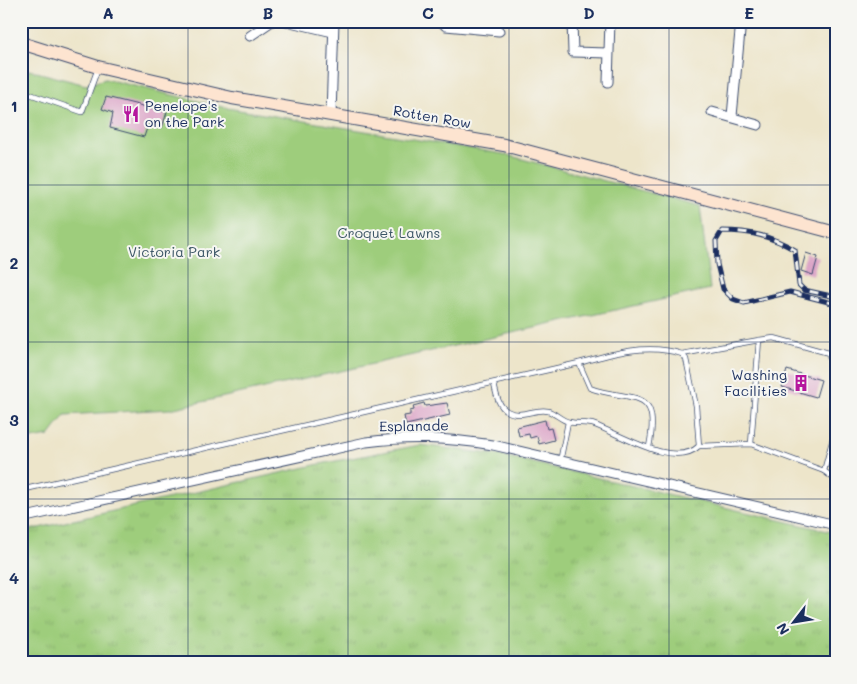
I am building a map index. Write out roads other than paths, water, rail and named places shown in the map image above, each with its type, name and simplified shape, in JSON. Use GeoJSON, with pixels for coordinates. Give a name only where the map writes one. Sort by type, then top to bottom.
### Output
{"type":"FeatureCollection","features":[{"type":"Feature","properties":{"kind":"street"},"geometry":{"type":"LineString","coordinates":[[250,36],[272,21]]}},
{"type":"Feature","properties":{"kind":"street"},"geometry":{"type":"LineString","coordinates":[[286,21],[333,32]]}},
{"type":"Feature","properties":{"kind":"street"},"geometry":{"type":"LineString","coordinates":[[331,115],[334,21]]}},
{"type":"Feature","properties":{"kind":"street"},"geometry":{"type":"LineString","coordinates":[[441,21],[446,26],[500,31]]}},
{"type":"Feature","properties":{"kind":"street"},"geometry":{"type":"LineString","coordinates":[[572,21],[573,52],[608,53]]}},
{"type":"Feature","properties":{"kind":"street"},"geometry":{"type":"LineString","coordinates":[[608,82],[610,21]]}},
{"type":"Feature","properties":{"kind":"street"},"geometry":{"type":"LineString","coordinates":[[732,116],[741,21]]}},
{"type":"Feature","properties":{"kind":"street","name":"Rotten Row"},"geometry":{"type":"LineString","coordinates":[[21,43],[98,67],[232,98],[504,145],[836,233]]}},
{"type":"Feature","properties":{"kind":"street"},"geometry":{"type":"LineString","coordinates":[[712,112],[732,116],[758,125]]}},
{"type":"Feature","properties":{"kind":"street","name":"Esplanade"},"geometry":{"type":"LineString","coordinates":[[21,518],[386,439],[446,438],[492,445],[836,525]]}},
{"type":"Feature","properties":{"kind":"lane"},"geometry":{"type":"LineString","coordinates":[[21,90],[82,112],[98,67]]}},
{"type":"Feature","properties":{"kind":"lane"},"geometry":{"type":"LineString","coordinates":[[21,490],[494,384],[612,354],[652,348],[682,354],[774,338],[836,355]]}},
{"type":"Feature","properties":{"kind":"lane"},"geometry":{"type":"LineString","coordinates":[[751,444],[760,340]]}},
{"type":"Feature","properties":{"kind":"lane"},"geometry":{"type":"LineString","coordinates":[[682,354],[686,359],[696,406],[699,446]]}},
{"type":"Feature","properties":{"kind":"lane"},"geometry":{"type":"LineString","coordinates":[[829,354],[836,396]]}},
{"type":"Feature","properties":{"kind":"lane"},"geometry":{"type":"LineString","coordinates":[[579,363],[590,388],[604,393],[634,397],[649,405],[652,426],[649,447]]}},
{"type":"Feature","properties":{"kind":"lane"},"geometry":{"type":"LineString","coordinates":[[494,384],[497,397],[504,410],[517,415],[547,411],[568,422],[594,424],[632,443],[685,455],[699,446],[751,444],[824,471],[836,480]]}},
{"type":"Feature","properties":{"kind":"lane"},"geometry":{"type":"LineString","coordinates":[[560,462],[568,422]]}},
{"type":"Feature","properties":{"kind":"lane"},"geometry":{"type":"LineString","coordinates":[[824,471],[836,427]]}},
{"type":"Feature","properties":{"kind":"railway"},"geometry":{"type":"LineString","coordinates":[[836,297],[804,290],[799,285],[795,250],[786,245],[760,235],[732,231],[722,231],[716,241],[717,264],[723,289],[733,299],[744,303],[790,292],[836,304]]}},
{"type":"Feature","properties":{"kind":"place","name":"Penelope's on the Park"},"geometry":{"type":"Point","coordinates":[131,114]}},
{"type":"Feature","properties":{"kind":"place","name":"Washing Facilities"},"geometry":{"type":"Point","coordinates":[801,383]}},
{"type":"Feature","properties":{"kind":"park label","name":"Croquet Lawns"},"geometry":{"type":"Point","coordinates":[389,233]}},
{"type":"Feature","properties":{"kind":"park label","name":"Victoria Park"},"geometry":{"type":"Point","coordinates":[174,252]}}]}
